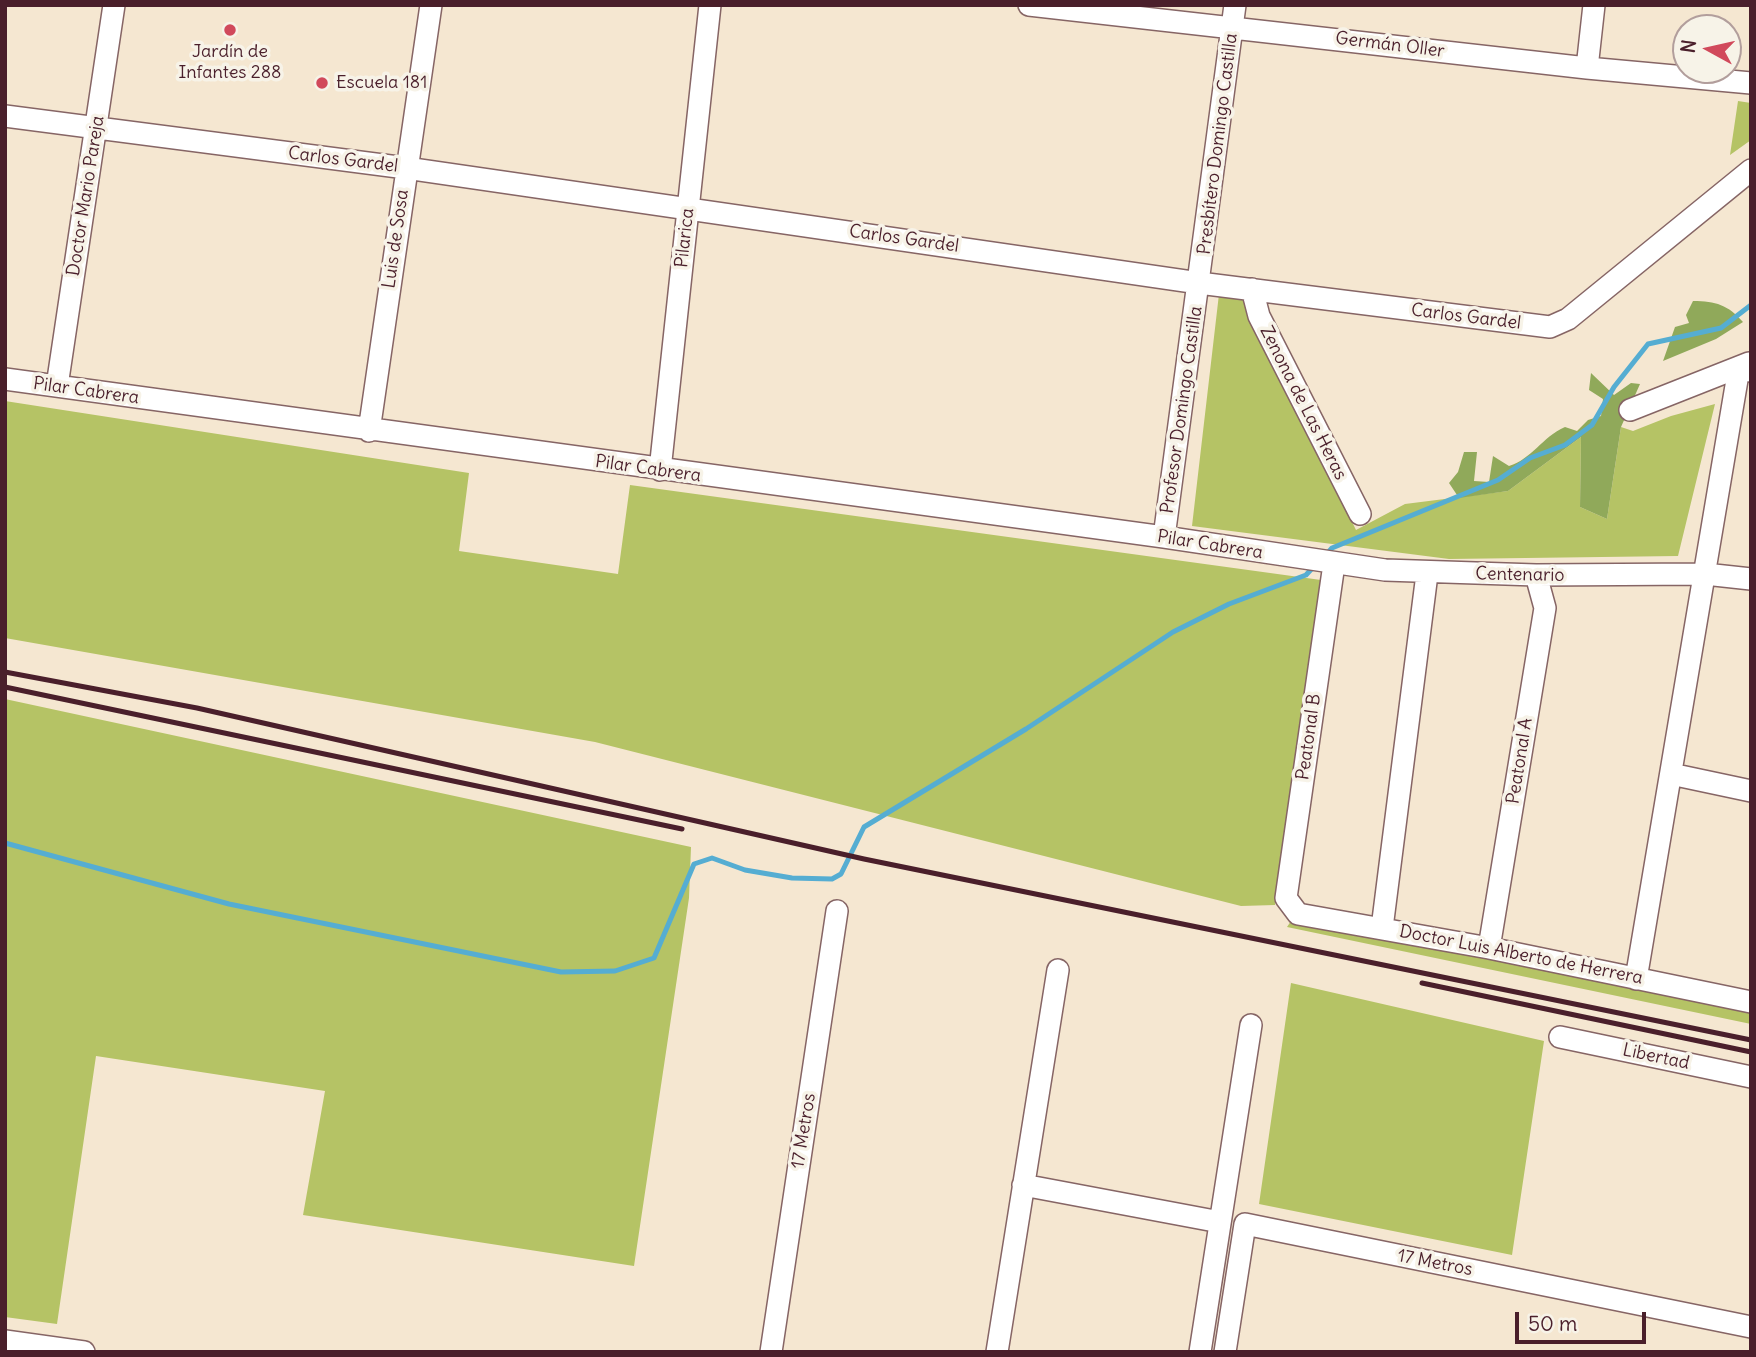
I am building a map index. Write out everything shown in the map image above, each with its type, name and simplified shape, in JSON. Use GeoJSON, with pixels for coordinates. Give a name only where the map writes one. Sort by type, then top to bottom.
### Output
{"type":"FeatureCollection","features":[{"type":"Feature","properties":{"kind":"street","name":"Doctor Mario Pareja"},"geometry":{"type":"LineString","coordinates":[[57,386],[114,5]]}},
{"type":"Feature","properties":{"kind":"street","name":"Luis de Sosa"},"geometry":{"type":"LineString","coordinates":[[369,430],[431,5]]}},
{"type":"Feature","properties":{"kind":"street","name":"Pilarica"},"geometry":{"type":"LineString","coordinates":[[660,470],[710,5]]}},
{"type":"Feature","properties":{"kind":"street","name":"Germán Oller"},"geometry":{"type":"LineString","coordinates":[[1029,5],[1587,68],[1751,83]]}},
{"type":"Feature","properties":{"kind":"street","name":"Presbítero Domingo Castilla"},"geometry":{"type":"LineString","coordinates":[[1199,283],[1235,5]]}},
{"type":"Feature","properties":{"kind":"street"},"geometry":{"type":"LineString","coordinates":[[1587,68],[1594,5]]}},
{"type":"Feature","properties":{"kind":"street","name":"Carlos Gardel"},"geometry":{"type":"LineString","coordinates":[[5,116],[406,168],[1199,283],[1550,327],[1578,312],[1751,170]]}},
{"type":"Feature","properties":{"kind":"street","name":"Profesor Domingo Castilla"},"geometry":{"type":"LineString","coordinates":[[1164,537],[1199,283]]}},
{"type":"Feature","properties":{"kind":"street","name":"Zenona de Las Heras"},"geometry":{"type":"LineString","coordinates":[[1252,289],[1259,316],[1360,514]]}},
{"type":"Feature","properties":{"kind":"street"},"geometry":{"type":"LineString","coordinates":[[1630,410],[1747,367]]}},
{"type":"Feature","properties":{"kind":"street"},"geometry":{"type":"LineString","coordinates":[[1636,979],[1705,573],[1747,367]]}},
{"type":"Feature","properties":{"kind":"street","name":"Pilar Cabrera"},"geometry":{"type":"LineString","coordinates":[[5,379],[1164,537],[1290,557]]}},
{"type":"Feature","properties":{"kind":"street","name":"Centenario"},"geometry":{"type":"LineString","coordinates":[[1290,557],[1427,573],[1705,573],[1751,579]]}},
{"type":"Feature","properties":{"kind":"street","name":"Peatonal B"},"geometry":{"type":"LineString","coordinates":[[1292,909],[1286,898],[1332,564]]}},
{"type":"Feature","properties":{"kind":"street"},"geometry":{"type":"LineString","coordinates":[[1382,928],[1427,573]]}},
{"type":"Feature","properties":{"kind":"street","name":"Peatonal A"},"geometry":{"type":"LineString","coordinates":[[1489,948],[1545,608],[1536,575]]}},
{"type":"Feature","properties":{"kind":"street"},"geometry":{"type":"LineString","coordinates":[[1671,774],[1751,791]]}},
{"type":"Feature","properties":{"kind":"street","name":"Doctor Luis Alberto de Herrera"},"geometry":{"type":"LineString","coordinates":[[1292,909],[1298,914],[1489,948],[1751,1002]]}},
{"type":"Feature","properties":{"kind":"street","name":"17 Metros"},"geometry":{"type":"LineString","coordinates":[[771,1352],[837,911]]}},
{"type":"Feature","properties":{"kind":"street"},"geometry":{"type":"LineString","coordinates":[[997,1352],[1058,970]]}},
{"type":"Feature","properties":{"kind":"street"},"geometry":{"type":"LineString","coordinates":[[1200,1352],[1251,1025]]}},
{"type":"Feature","properties":{"kind":"street","name":"Libertad"},"geometry":{"type":"LineString","coordinates":[[1560,1037],[1751,1077]]}},
{"type":"Feature","properties":{"kind":"street"},"geometry":{"type":"LineString","coordinates":[[1023,1185],[1220,1222]]}},
{"type":"Feature","properties":{"kind":"street","name":"17 Metros"},"geometry":{"type":"LineString","coordinates":[[1225,1352],[1245,1224],[1751,1327]]}},
{"type":"Feature","properties":{"kind":"street"},"geometry":{"type":"LineString","coordinates":[[5,1340],[84,1352]]}},
{"type":"Feature","properties":{"kind":"green space"},"geometry":{"type":"Polygon","coordinates":[[[1738,101],[1751,103],[1751,140],[1730,155],[1738,101]]]}},
{"type":"Feature","properties":{"kind":"green space"},"geometry":{"type":"Polygon","coordinates":[[[1219,294],[1242,298],[1356,530],[1405,504],[1508,491],[1581,437],[1580,507],[1607,519],[1621,427],[1633,431],[1671,416],[1715,404],[1678,556],[1449,559],[1192,526],[1219,294]]]}},
{"type":"Feature","properties":{"kind":"green space"},"geometry":{"type":"Polygon","coordinates":[[[1693,301],[1721,305],[1743,322],[1716,339],[1663,361],[1675,327],[1689,323],[1686,315],[1693,301]]]}},
{"type":"Feature","properties":{"kind":"green space"},"geometry":{"type":"Polygon","coordinates":[[[1591,373],[1614,395],[1631,383],[1640,384],[1621,427],[1607,519],[1580,507],[1581,437],[1508,491],[1459,498],[1449,483],[1458,472],[1464,452],[1477,452],[1474,481],[1489,482],[1493,456],[1509,466],[1524,458],[1557,431],[1565,427],[1577,431],[1588,420],[1601,416],[1603,399],[1589,390],[1591,373]]]}},
{"type":"Feature","properties":{"kind":"green space"},"geometry":{"type":"Polygon","coordinates":[[[5,401],[469,473],[459,551],[618,574],[630,485],[1321,580],[1275,905],[1241,906],[595,742],[5,638],[5,401]]]}},
{"type":"Feature","properties":{"kind":"green space"},"geometry":{"type":"Polygon","coordinates":[[[5,699],[691,847],[689,898],[634,1266],[303,1215],[325,1091],[96,1056],[57,1324],[5,1317],[5,699]]]}},
{"type":"Feature","properties":{"kind":"green space"},"geometry":{"type":"Polygon","coordinates":[[[1291,921],[1751,1012],[1751,1024],[1287,927],[1291,921]]]}},
{"type":"Feature","properties":{"kind":"green space"},"geometry":{"type":"Polygon","coordinates":[[[1291,983],[1544,1041],[1512,1255],[1259,1204],[1291,983]]]}},
{"type":"Feature","properties":{"kind":"waterway"},"geometry":{"type":"LineString","coordinates":[[1326,555],[1332,548],[1498,480],[1530,458],[1565,445],[1592,425],[1614,387],[1648,344],[1721,328],[1751,305]]}},
{"type":"Feature","properties":{"kind":"waterway"},"geometry":{"type":"LineString","coordinates":[[5,843],[229,904],[561,972],[615,971],[654,958],[694,864],[712,858],[745,870],[792,878],[832,879],[841,874],[864,827],[1026,729],[1173,632],[1229,604],[1306,575],[1316,564]]}},
{"type":"Feature","properties":{"kind":"railway"},"geometry":{"type":"LineString","coordinates":[[5,672],[197,708],[864,859],[1751,1040]]}},
{"type":"Feature","properties":{"kind":"railway"},"geometry":{"type":"LineString","coordinates":[[5,687],[682,829]]}},
{"type":"Feature","properties":{"kind":"railway"},"geometry":{"type":"LineString","coordinates":[[1422,983],[1751,1052]]}},
{"type":"Feature","properties":{"kind":"place","name":"Jardín de Infantes 288"},"geometry":{"type":"Point","coordinates":[230,30]}},
{"type":"Feature","properties":{"kind":"place","name":"Escuela 181"},"geometry":{"type":"Point","coordinates":[322,83]}}]}
